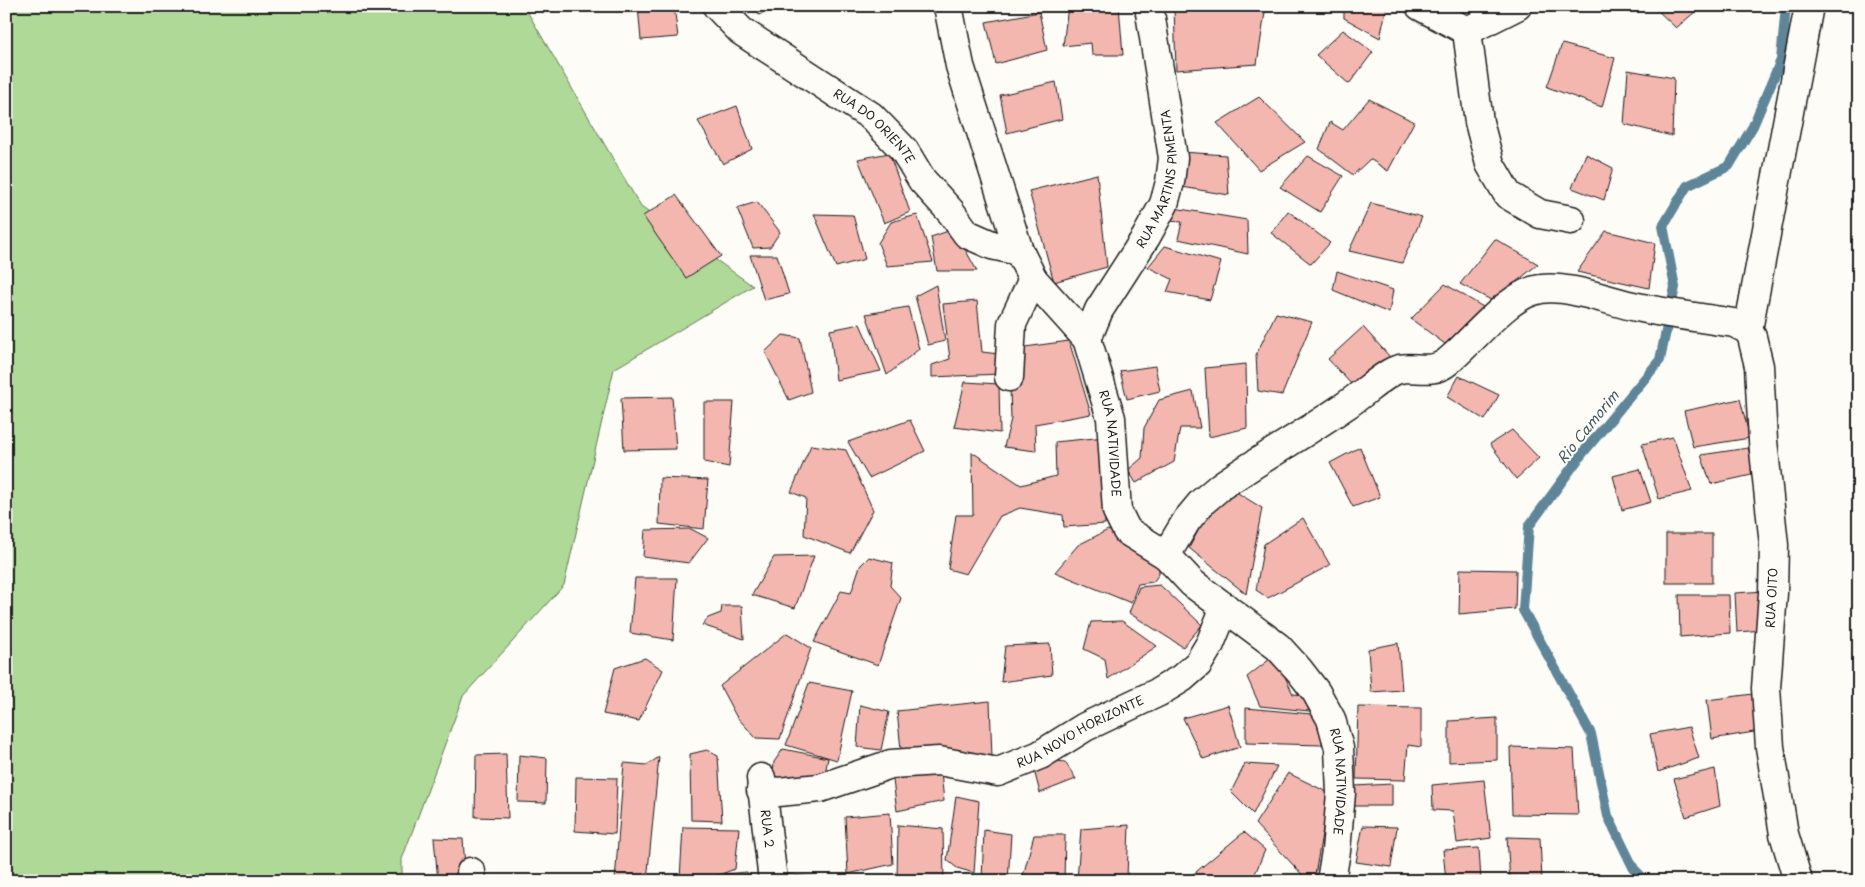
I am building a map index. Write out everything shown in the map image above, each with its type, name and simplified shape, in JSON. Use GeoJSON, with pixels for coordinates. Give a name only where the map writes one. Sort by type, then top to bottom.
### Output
{"type":"FeatureCollection","features":[{"type":"Feature","properties":{"kind":"street","name":"RUA DO ORIENTE"},"geometry":{"type":"LineString","coordinates":[[717,6],[741,31],[871,116],[904,150],[922,180],[951,212],[967,234],[992,245],[1019,251]]}},
{"type":"Feature","properties":{"kind":"street","name":"RUA NATIVIDADE"},"geometry":{"type":"LineString","coordinates":[[948,6],[960,66],[1019,251],[1033,279],[1086,339],[1111,418],[1117,512],[1128,531],[1166,555],[1192,583],[1283,653],[1316,692],[1331,720],[1339,748],[1341,793],[1336,851],[1331,881]]}},
{"type":"Feature","properties":{"kind":"street","name":"RUA MARTINS PIMENTA"},"geometry":{"type":"LineString","coordinates":[[1086,339],[1099,310],[1146,237],[1164,204],[1170,182],[1173,158],[1149,6]]}},
{"type":"Feature","properties":{"kind":"street"},"geometry":{"type":"LineString","coordinates":[[1420,6],[1467,31]]}},
{"type":"Feature","properties":{"kind":"street"},"geometry":{"type":"LineString","coordinates":[[1467,31],[1517,6]]}},
{"type":"Feature","properties":{"kind":"street"},"geometry":{"type":"LineString","coordinates":[[1166,555],[1187,520],[1221,486],[1363,394],[1400,367],[1409,366],[1424,370],[1437,368],[1447,363],[1492,319],[1528,291],[1543,288],[1564,290],[1741,327],[1809,6]]}},
{"type":"Feature","properties":{"kind":"street"},"geometry":{"type":"LineString","coordinates":[[1467,31],[1479,122],[1490,164],[1508,195],[1540,214],[1571,220]]}},
{"type":"Feature","properties":{"kind":"street"},"geometry":{"type":"LineString","coordinates":[[1009,377],[1012,324],[1033,279]]}},
{"type":"Feature","properties":{"kind":"street","name":"RUA OITO"},"geometry":{"type":"LineString","coordinates":[[1741,327],[1752,337],[1759,366],[1763,440],[1774,545],[1774,592],[1766,688],[1770,747],[1784,834],[1798,881]]}},
{"type":"Feature","properties":{"kind":"street","name":"RUA NOVO HORIZONTE"},"geometry":{"type":"LineString","coordinates":[[761,784],[778,792],[820,788],[891,764],[939,761],[998,772],[1040,755],[1084,727],[1159,692],[1182,678],[1202,658],[1225,608]]}},
{"type":"Feature","properties":{"kind":"street","name":"RUA 2"},"geometry":{"type":"LineString","coordinates":[[761,784],[773,881]]}},
{"type":"Feature","properties":{"kind":"green space"},"geometry":{"type":"Polygon","coordinates":[[[6,6],[524,6],[641,207],[753,286],[614,369],[564,585],[463,696],[402,859],[402,881],[6,881],[6,6]]]}},
{"type":"Feature","properties":{"kind":"building"},"geometry":{"type":"Polygon","coordinates":[[[638,6],[674,6],[678,37],[641,40],[638,6]]]}},
{"type":"Feature","properties":{"kind":"building"},"geometry":{"type":"Polygon","coordinates":[[[755,6],[775,6],[759,15],[755,6]]]}},
{"type":"Feature","properties":{"kind":"building"},"geometry":{"type":"Polygon","coordinates":[[[1068,6],[1119,6],[1123,55],[1092,55],[1091,43],[1063,46],[1068,6]]]}},
{"type":"Feature","properties":{"kind":"building"},"geometry":{"type":"Polygon","coordinates":[[[1174,6],[1266,6],[1257,64],[1176,70],[1174,6]]]}},
{"type":"Feature","properties":{"kind":"building"},"geometry":{"type":"Polygon","coordinates":[[[1344,6],[1387,6],[1380,38],[1344,18],[1344,6]]]}},
{"type":"Feature","properties":{"kind":"building"},"geometry":{"type":"Polygon","coordinates":[[[1653,6],[1702,6],[1676,28],[1653,6]]]}},
{"type":"Feature","properties":{"kind":"building"},"geometry":{"type":"Polygon","coordinates":[[[1039,12],[1047,50],[996,64],[986,22],[1039,12]]]}},
{"type":"Feature","properties":{"kind":"building"},"geometry":{"type":"Polygon","coordinates":[[[1343,30],[1373,52],[1349,84],[1316,55],[1343,30]]]}},
{"type":"Feature","properties":{"kind":"building"},"geometry":{"type":"Polygon","coordinates":[[[1562,44],[1615,58],[1602,107],[1547,87],[1562,44]]]}},
{"type":"Feature","properties":{"kind":"building"},"geometry":{"type":"Polygon","coordinates":[[[1628,70],[1674,78],[1672,136],[1624,124],[1628,70]]]}},
{"type":"Feature","properties":{"kind":"building"},"geometry":{"type":"Polygon","coordinates":[[[1056,82],[1062,119],[1007,133],[1000,95],[1056,82]]]}},
{"type":"Feature","properties":{"kind":"building"},"geometry":{"type":"Polygon","coordinates":[[[1259,97],[1305,142],[1259,170],[1217,123],[1259,97]]]}},
{"type":"Feature","properties":{"kind":"building"},"geometry":{"type":"Polygon","coordinates":[[[1369,99],[1414,122],[1388,171],[1370,159],[1353,175],[1319,149],[1330,122],[1343,130],[1369,99]]]}},
{"type":"Feature","properties":{"kind":"building"},"geometry":{"type":"Polygon","coordinates":[[[737,106],[752,149],[723,164],[698,121],[737,106]]]}},
{"type":"Feature","properties":{"kind":"building"},"geometry":{"type":"Polygon","coordinates":[[[1182,152],[1226,155],[1229,195],[1182,187],[1182,152]]]}},
{"type":"Feature","properties":{"kind":"building"},"geometry":{"type":"Polygon","coordinates":[[[889,153],[910,212],[884,223],[858,159],[889,153]]]}},
{"type":"Feature","properties":{"kind":"building"},"geometry":{"type":"Polygon","coordinates":[[[1586,154],[1613,168],[1604,200],[1572,188],[1586,154]]]}},
{"type":"Feature","properties":{"kind":"building"},"geometry":{"type":"Polygon","coordinates":[[[1308,156],[1343,176],[1320,212],[1280,187],[1308,156]]]}},
{"type":"Feature","properties":{"kind":"building"},"geometry":{"type":"Polygon","coordinates":[[[1097,174],[1107,267],[1054,282],[1029,191],[1097,174]]]}},
{"type":"Feature","properties":{"kind":"building"},"geometry":{"type":"Polygon","coordinates":[[[676,195],[721,256],[686,278],[643,216],[676,195]]]}},
{"type":"Feature","properties":{"kind":"building"},"geometry":{"type":"Polygon","coordinates":[[[757,202],[780,232],[770,247],[753,248],[737,208],[757,202]]]}},
{"type":"Feature","properties":{"kind":"building"},"geometry":{"type":"Polygon","coordinates":[[[1371,203],[1422,217],[1402,263],[1349,251],[1371,203]]]}},
{"type":"Feature","properties":{"kind":"building"},"geometry":{"type":"Polygon","coordinates":[[[1174,208],[1247,220],[1248,254],[1178,239],[1182,222],[1169,221],[1174,208]]]}},
{"type":"Feature","properties":{"kind":"building"},"geometry":{"type":"Polygon","coordinates":[[[1288,211],[1330,243],[1311,264],[1271,233],[1288,211]]]}},
{"type":"Feature","properties":{"kind":"building"},"geometry":{"type":"Polygon","coordinates":[[[814,214],[853,215],[865,259],[836,267],[814,214]]]}},
{"type":"Feature","properties":{"kind":"building"},"geometry":{"type":"Polygon","coordinates":[[[917,215],[933,262],[887,266],[878,243],[891,222],[917,215]]]}},
{"type":"Feature","properties":{"kind":"building"},"geometry":{"type":"Polygon","coordinates":[[[954,229],[977,271],[937,271],[931,237],[954,229]]]}},
{"type":"Feature","properties":{"kind":"building"},"geometry":{"type":"Polygon","coordinates":[[[1606,231],[1655,243],[1649,288],[1577,272],[1606,231]]]}},
{"type":"Feature","properties":{"kind":"building"},"geometry":{"type":"Polygon","coordinates":[[[1495,239],[1538,264],[1493,301],[1460,284],[1495,239]]]}},
{"type":"Feature","properties":{"kind":"building"},"geometry":{"type":"Polygon","coordinates":[[[1165,246],[1221,262],[1210,300],[1167,292],[1172,279],[1148,267],[1165,246]]]}},
{"type":"Feature","properties":{"kind":"building"},"geometry":{"type":"Polygon","coordinates":[[[750,255],[777,255],[789,294],[764,300],[750,255]]]}},
{"type":"Feature","properties":{"kind":"building"},"geometry":{"type":"Polygon","coordinates":[[[1337,271],[1393,290],[1389,313],[1333,290],[1337,271]]]}},
{"type":"Feature","properties":{"kind":"building"},"geometry":{"type":"Polygon","coordinates":[[[1445,284],[1483,307],[1445,344],[1411,319],[1445,284]]]}},
{"type":"Feature","properties":{"kind":"building"},"geometry":{"type":"Polygon","coordinates":[[[936,285],[945,341],[928,345],[915,296],[936,285]]]}},
{"type":"Feature","properties":{"kind":"building"},"geometry":{"type":"Polygon","coordinates":[[[977,301],[982,352],[999,354],[1000,374],[932,377],[932,365],[950,359],[943,304],[977,301]]]}},
{"type":"Feature","properties":{"kind":"building"},"geometry":{"type":"Polygon","coordinates":[[[908,307],[919,349],[887,375],[866,314],[908,307]]]}},
{"type":"Feature","properties":{"kind":"building"},"geometry":{"type":"Polygon","coordinates":[[[1276,313],[1312,322],[1282,395],[1258,391],[1256,355],[1276,313]]]}},
{"type":"Feature","properties":{"kind":"building"},"geometry":{"type":"Polygon","coordinates":[[[860,324],[881,371],[836,380],[830,330],[860,324]]]}},
{"type":"Feature","properties":{"kind":"building"},"geometry":{"type":"Polygon","coordinates":[[[1363,327],[1390,357],[1353,386],[1328,359],[1363,327]]]}},
{"type":"Feature","properties":{"kind":"building"},"geometry":{"type":"Polygon","coordinates":[[[783,335],[800,338],[811,392],[789,400],[765,352],[783,335]]]}},
{"type":"Feature","properties":{"kind":"building"},"geometry":{"type":"Polygon","coordinates":[[[1069,341],[1091,414],[1035,424],[1036,451],[1004,447],[1011,419],[1010,387],[1025,347],[1069,341]]]}},
{"type":"Feature","properties":{"kind":"building"},"geometry":{"type":"Polygon","coordinates":[[[1246,364],[1247,428],[1209,437],[1205,368],[1246,364]]]}},
{"type":"Feature","properties":{"kind":"building"},"geometry":{"type":"Polygon","coordinates":[[[1155,366],[1160,391],[1127,399],[1120,371],[1155,366]]]}},
{"type":"Feature","properties":{"kind":"building"},"geometry":{"type":"Polygon","coordinates":[[[1459,376],[1499,395],[1485,420],[1447,397],[1459,376]]]}},
{"type":"Feature","properties":{"kind":"building"},"geometry":{"type":"Polygon","coordinates":[[[965,382],[999,384],[1000,433],[954,427],[965,382]]]}},
{"type":"Feature","properties":{"kind":"building"},"geometry":{"type":"Polygon","coordinates":[[[1193,391],[1200,428],[1180,428],[1174,462],[1136,483],[1128,470],[1142,458],[1144,428],[1159,400],[1193,391]]]}},
{"type":"Feature","properties":{"kind":"building"},"geometry":{"type":"Polygon","coordinates":[[[672,397],[676,449],[624,450],[621,398],[672,397]]]}},
{"type":"Feature","properties":{"kind":"building"},"geometry":{"type":"Polygon","coordinates":[[[1740,399],[1750,438],[1693,447],[1684,411],[1740,399]]]}},
{"type":"Feature","properties":{"kind":"building"},"geometry":{"type":"Polygon","coordinates":[[[704,402],[734,402],[729,467],[704,462],[704,402]]]}},
{"type":"Feature","properties":{"kind":"building"},"geometry":{"type":"Polygon","coordinates":[[[910,420],[925,451],[869,478],[848,442],[910,420]]]}},
{"type":"Feature","properties":{"kind":"building"},"geometry":{"type":"Polygon","coordinates":[[[1512,430],[1539,458],[1516,479],[1490,444],[1512,430]]]}},
{"type":"Feature","properties":{"kind":"building"},"geometry":{"type":"Polygon","coordinates":[[[1105,437],[1105,524],[1064,527],[1063,515],[1020,508],[1000,516],[966,574],[948,569],[956,515],[973,515],[972,452],[1021,485],[1056,476],[1055,442],[1105,437]]]}},
{"type":"Feature","properties":{"kind":"building"},"geometry":{"type":"Polygon","coordinates":[[[1673,437],[1692,491],[1659,499],[1642,444],[1673,437]]]}},
{"type":"Feature","properties":{"kind":"building"},"geometry":{"type":"Polygon","coordinates":[[[811,445],[846,450],[873,510],[850,553],[804,535],[806,498],[791,492],[811,445]]]}},
{"type":"Feature","properties":{"kind":"building"},"geometry":{"type":"Polygon","coordinates":[[[1360,447],[1380,497],[1353,507],[1330,463],[1360,447]]]}},
{"type":"Feature","properties":{"kind":"building"},"geometry":{"type":"Polygon","coordinates":[[[1748,448],[1756,474],[1711,484],[1701,455],[1748,448]]]}},
{"type":"Feature","properties":{"kind":"building"},"geometry":{"type":"Polygon","coordinates":[[[1640,469],[1651,502],[1622,510],[1613,476],[1640,469]]]}},
{"type":"Feature","properties":{"kind":"building"},"geometry":{"type":"Polygon","coordinates":[[[660,478],[708,480],[704,529],[659,524],[660,478]]]}},
{"type":"Feature","properties":{"kind":"building"},"geometry":{"type":"Polygon","coordinates":[[[1233,490],[1262,508],[1246,594],[1189,548],[1210,508],[1233,490]]]}},
{"type":"Feature","properties":{"kind":"building"},"geometry":{"type":"Polygon","coordinates":[[[1303,518],[1330,565],[1268,598],[1256,590],[1264,544],[1303,518]]]}},
{"type":"Feature","properties":{"kind":"building"},"geometry":{"type":"Polygon","coordinates":[[[691,529],[708,538],[689,563],[643,557],[645,530],[691,529]]]}},
{"type":"Feature","properties":{"kind":"building"},"geometry":{"type":"Polygon","coordinates":[[[1108,530],[1159,557],[1159,574],[1153,582],[1138,584],[1131,603],[1055,572],[1078,545],[1108,530]]]}},
{"type":"Feature","properties":{"kind":"building"},"geometry":{"type":"Polygon","coordinates":[[[1666,534],[1712,534],[1712,583],[1666,583],[1666,534]]]}},
{"type":"Feature","properties":{"kind":"building"},"geometry":{"type":"Polygon","coordinates":[[[814,556],[795,608],[752,595],[774,557],[814,556]]]}},
{"type":"Feature","properties":{"kind":"building"},"geometry":{"type":"Polygon","coordinates":[[[869,557],[893,563],[890,586],[901,598],[878,665],[814,642],[841,591],[851,593],[860,566],[869,557]]]}},
{"type":"Feature","properties":{"kind":"building"},"geometry":{"type":"Polygon","coordinates":[[[1460,569],[1516,570],[1515,609],[1459,614],[1460,569]]]}},
{"type":"Feature","properties":{"kind":"building"},"geometry":{"type":"Polygon","coordinates":[[[635,578],[677,578],[673,640],[630,633],[635,578]]]}},
{"type":"Feature","properties":{"kind":"building"},"geometry":{"type":"Polygon","coordinates":[[[1160,585],[1202,625],[1183,647],[1129,613],[1139,587],[1160,585]]]}},
{"type":"Feature","properties":{"kind":"building"},"geometry":{"type":"Polygon","coordinates":[[[1765,591],[1763,630],[1737,632],[1735,593],[1765,591]]]}},
{"type":"Feature","properties":{"kind":"building"},"geometry":{"type":"Polygon","coordinates":[[[1679,595],[1729,595],[1730,633],[1680,637],[1679,595]]]}},
{"type":"Feature","properties":{"kind":"building"},"geometry":{"type":"Polygon","coordinates":[[[722,606],[742,606],[744,639],[702,625],[708,618],[721,613],[722,606]]]}},
{"type":"Feature","properties":{"kind":"building"},"geometry":{"type":"Polygon","coordinates":[[[1122,621],[1157,646],[1108,679],[1105,659],[1084,649],[1091,622],[1122,621]]]}},
{"type":"Feature","properties":{"kind":"building"},"geometry":{"type":"Polygon","coordinates":[[[787,633],[811,648],[780,739],[756,738],[736,716],[720,686],[787,633]]]}},
{"type":"Feature","properties":{"kind":"building"},"geometry":{"type":"Polygon","coordinates":[[[1398,643],[1402,690],[1371,692],[1368,649],[1398,643]]]}},
{"type":"Feature","properties":{"kind":"building"},"geometry":{"type":"Polygon","coordinates":[[[1050,644],[1052,675],[1001,682],[1005,646],[1050,644]]]}},
{"type":"Feature","properties":{"kind":"building"},"geometry":{"type":"Polygon","coordinates":[[[1275,655],[1293,694],[1304,695],[1309,711],[1260,706],[1247,677],[1275,655]]]}},
{"type":"Feature","properties":{"kind":"building"},"geometry":{"type":"Polygon","coordinates":[[[645,658],[663,670],[639,721],[603,714],[615,668],[645,658]]]}},
{"type":"Feature","properties":{"kind":"building"},"geometry":{"type":"Polygon","coordinates":[[[809,683],[852,691],[837,760],[786,745],[809,683]]]}},
{"type":"Feature","properties":{"kind":"building"},"geometry":{"type":"Polygon","coordinates":[[[1753,694],[1760,731],[1712,739],[1707,700],[1753,694]]]}},
{"type":"Feature","properties":{"kind":"building"},"geometry":{"type":"Polygon","coordinates":[[[990,701],[992,758],[902,759],[897,711],[990,701]]]}},
{"type":"Feature","properties":{"kind":"building"},"geometry":{"type":"Polygon","coordinates":[[[860,705],[889,712],[881,750],[857,747],[860,705]]]}},
{"type":"Feature","properties":{"kind":"building"},"geometry":{"type":"Polygon","coordinates":[[[1228,705],[1240,747],[1203,759],[1183,718],[1228,705]]]}},
{"type":"Feature","properties":{"kind":"building"},"geometry":{"type":"Polygon","coordinates":[[[1358,707],[1421,708],[1421,747],[1408,745],[1405,780],[1356,779],[1358,707]]]}},
{"type":"Feature","properties":{"kind":"building"},"geometry":{"type":"Polygon","coordinates":[[[1246,708],[1322,715],[1322,745],[1246,743],[1246,708]]]}},
{"type":"Feature","properties":{"kind":"building"},"geometry":{"type":"Polygon","coordinates":[[[1497,718],[1497,760],[1449,762],[1449,721],[1497,718]]]}},
{"type":"Feature","properties":{"kind":"building"},"geometry":{"type":"Polygon","coordinates":[[[1689,727],[1699,758],[1658,772],[1650,734],[1689,727]]]}},
{"type":"Feature","properties":{"kind":"building"},"geometry":{"type":"Polygon","coordinates":[[[1510,747],[1574,749],[1578,815],[1512,814],[1510,747]]]}},
{"type":"Feature","properties":{"kind":"building"},"geometry":{"type":"Polygon","coordinates":[[[783,749],[828,758],[823,784],[772,785],[774,762],[783,749]]]}},
{"type":"Feature","properties":{"kind":"building"},"geometry":{"type":"Polygon","coordinates":[[[707,750],[718,756],[722,821],[691,820],[690,754],[707,750]]]}},
{"type":"Feature","properties":{"kind":"building"},"geometry":{"type":"Polygon","coordinates":[[[506,754],[508,818],[475,817],[476,755],[506,754]]]}},
{"type":"Feature","properties":{"kind":"building"},"geometry":{"type":"Polygon","coordinates":[[[519,755],[547,758],[546,803],[518,802],[519,755]]]}},
{"type":"Feature","properties":{"kind":"building"},"geometry":{"type":"Polygon","coordinates":[[[659,757],[647,881],[615,881],[624,763],[647,765],[659,757]]]}},
{"type":"Feature","properties":{"kind":"building"},"geometry":{"type":"Polygon","coordinates":[[[1041,759],[1065,762],[1076,779],[1040,793],[1034,770],[1041,759]]]}},
{"type":"Feature","properties":{"kind":"building"},"geometry":{"type":"Polygon","coordinates":[[[940,763],[944,801],[897,811],[891,765],[940,763]]]}},
{"type":"Feature","properties":{"kind":"building"},"geometry":{"type":"Polygon","coordinates":[[[1245,764],[1277,766],[1253,814],[1231,792],[1245,764]]]}},
{"type":"Feature","properties":{"kind":"building"},"geometry":{"type":"Polygon","coordinates":[[[1715,769],[1720,806],[1686,817],[1674,779],[1715,769]]]}},
{"type":"Feature","properties":{"kind":"building"},"geometry":{"type":"Polygon","coordinates":[[[1288,773],[1329,793],[1314,881],[1308,881],[1255,824],[1288,773]]]}},
{"type":"Feature","properties":{"kind":"building"},"geometry":{"type":"Polygon","coordinates":[[[576,777],[617,778],[615,834],[575,831],[576,777]]]}},
{"type":"Feature","properties":{"kind":"building"},"geometry":{"type":"Polygon","coordinates":[[[1484,780],[1491,838],[1457,843],[1453,811],[1433,810],[1432,785],[1484,780]]]}},
{"type":"Feature","properties":{"kind":"building"},"geometry":{"type":"Polygon","coordinates":[[[1392,784],[1392,806],[1354,806],[1355,786],[1392,784]]]}},
{"type":"Feature","properties":{"kind":"building"},"geometry":{"type":"Polygon","coordinates":[[[956,796],[979,801],[974,873],[957,868],[947,860],[956,796]]]}},
{"type":"Feature","properties":{"kind":"building"},"geometry":{"type":"Polygon","coordinates":[[[890,813],[893,864],[848,874],[845,817],[890,813]]]}},
{"type":"Feature","properties":{"kind":"building"},"geometry":{"type":"Polygon","coordinates":[[[898,825],[943,829],[944,881],[897,881],[898,825]]]}},
{"type":"Feature","properties":{"kind":"building"},"geometry":{"type":"Polygon","coordinates":[[[1129,825],[1127,877],[1077,880],[1081,829],[1129,825]]]}},
{"type":"Feature","properties":{"kind":"building"},"geometry":{"type":"Polygon","coordinates":[[[1363,826],[1397,827],[1391,867],[1356,862],[1363,826]]]}},
{"type":"Feature","properties":{"kind":"building"},"geometry":{"type":"Polygon","coordinates":[[[683,827],[739,828],[735,869],[702,881],[682,881],[680,879],[683,827]]]}},
{"type":"Feature","properties":{"kind":"building"},"geometry":{"type":"Polygon","coordinates":[[[984,830],[1011,834],[1008,881],[982,880],[984,830]]]}},
{"type":"Feature","properties":{"kind":"building"},"geometry":{"type":"Polygon","coordinates":[[[1244,832],[1265,850],[1252,881],[1185,881],[1244,832]]]}},
{"type":"Feature","properties":{"kind":"building"},"geometry":{"type":"Polygon","coordinates":[[[1034,835],[1065,835],[1064,881],[1023,876],[1034,835]]]}},
{"type":"Feature","properties":{"kind":"building"},"geometry":{"type":"Polygon","coordinates":[[[1507,837],[1540,838],[1542,881],[1510,881],[1507,837]]]}},
{"type":"Feature","properties":{"kind":"building"},"geometry":{"type":"Polygon","coordinates":[[[434,838],[463,839],[466,881],[438,881],[434,838]]]}},
{"type":"Feature","properties":{"kind":"building"},"geometry":{"type":"Polygon","coordinates":[[[1479,848],[1481,881],[1446,881],[1443,850],[1479,848]]]}},
{"type":"Feature","properties":{"kind":"building"},"geometry":{"type":"Polygon","coordinates":[[[747,872],[751,881],[723,881],[724,874],[747,872]]]}},
{"type":"Feature","properties":{"kind":"building"},"geometry":{"type":"Polygon","coordinates":[[[784,874],[839,880],[839,881],[785,881],[784,874]]]}},
{"type":"Feature","properties":{"kind":"waterway","name":"Rio Camorim"},"geometry":{"type":"LineString","coordinates":[[1646,881],[1634,869],[1608,816],[1591,734],[1523,610],[1529,526],[1582,454],[1660,360],[1675,287],[1663,226],[1687,186],[1729,166],[1753,126],[1781,60],[1786,6]]}}]}
